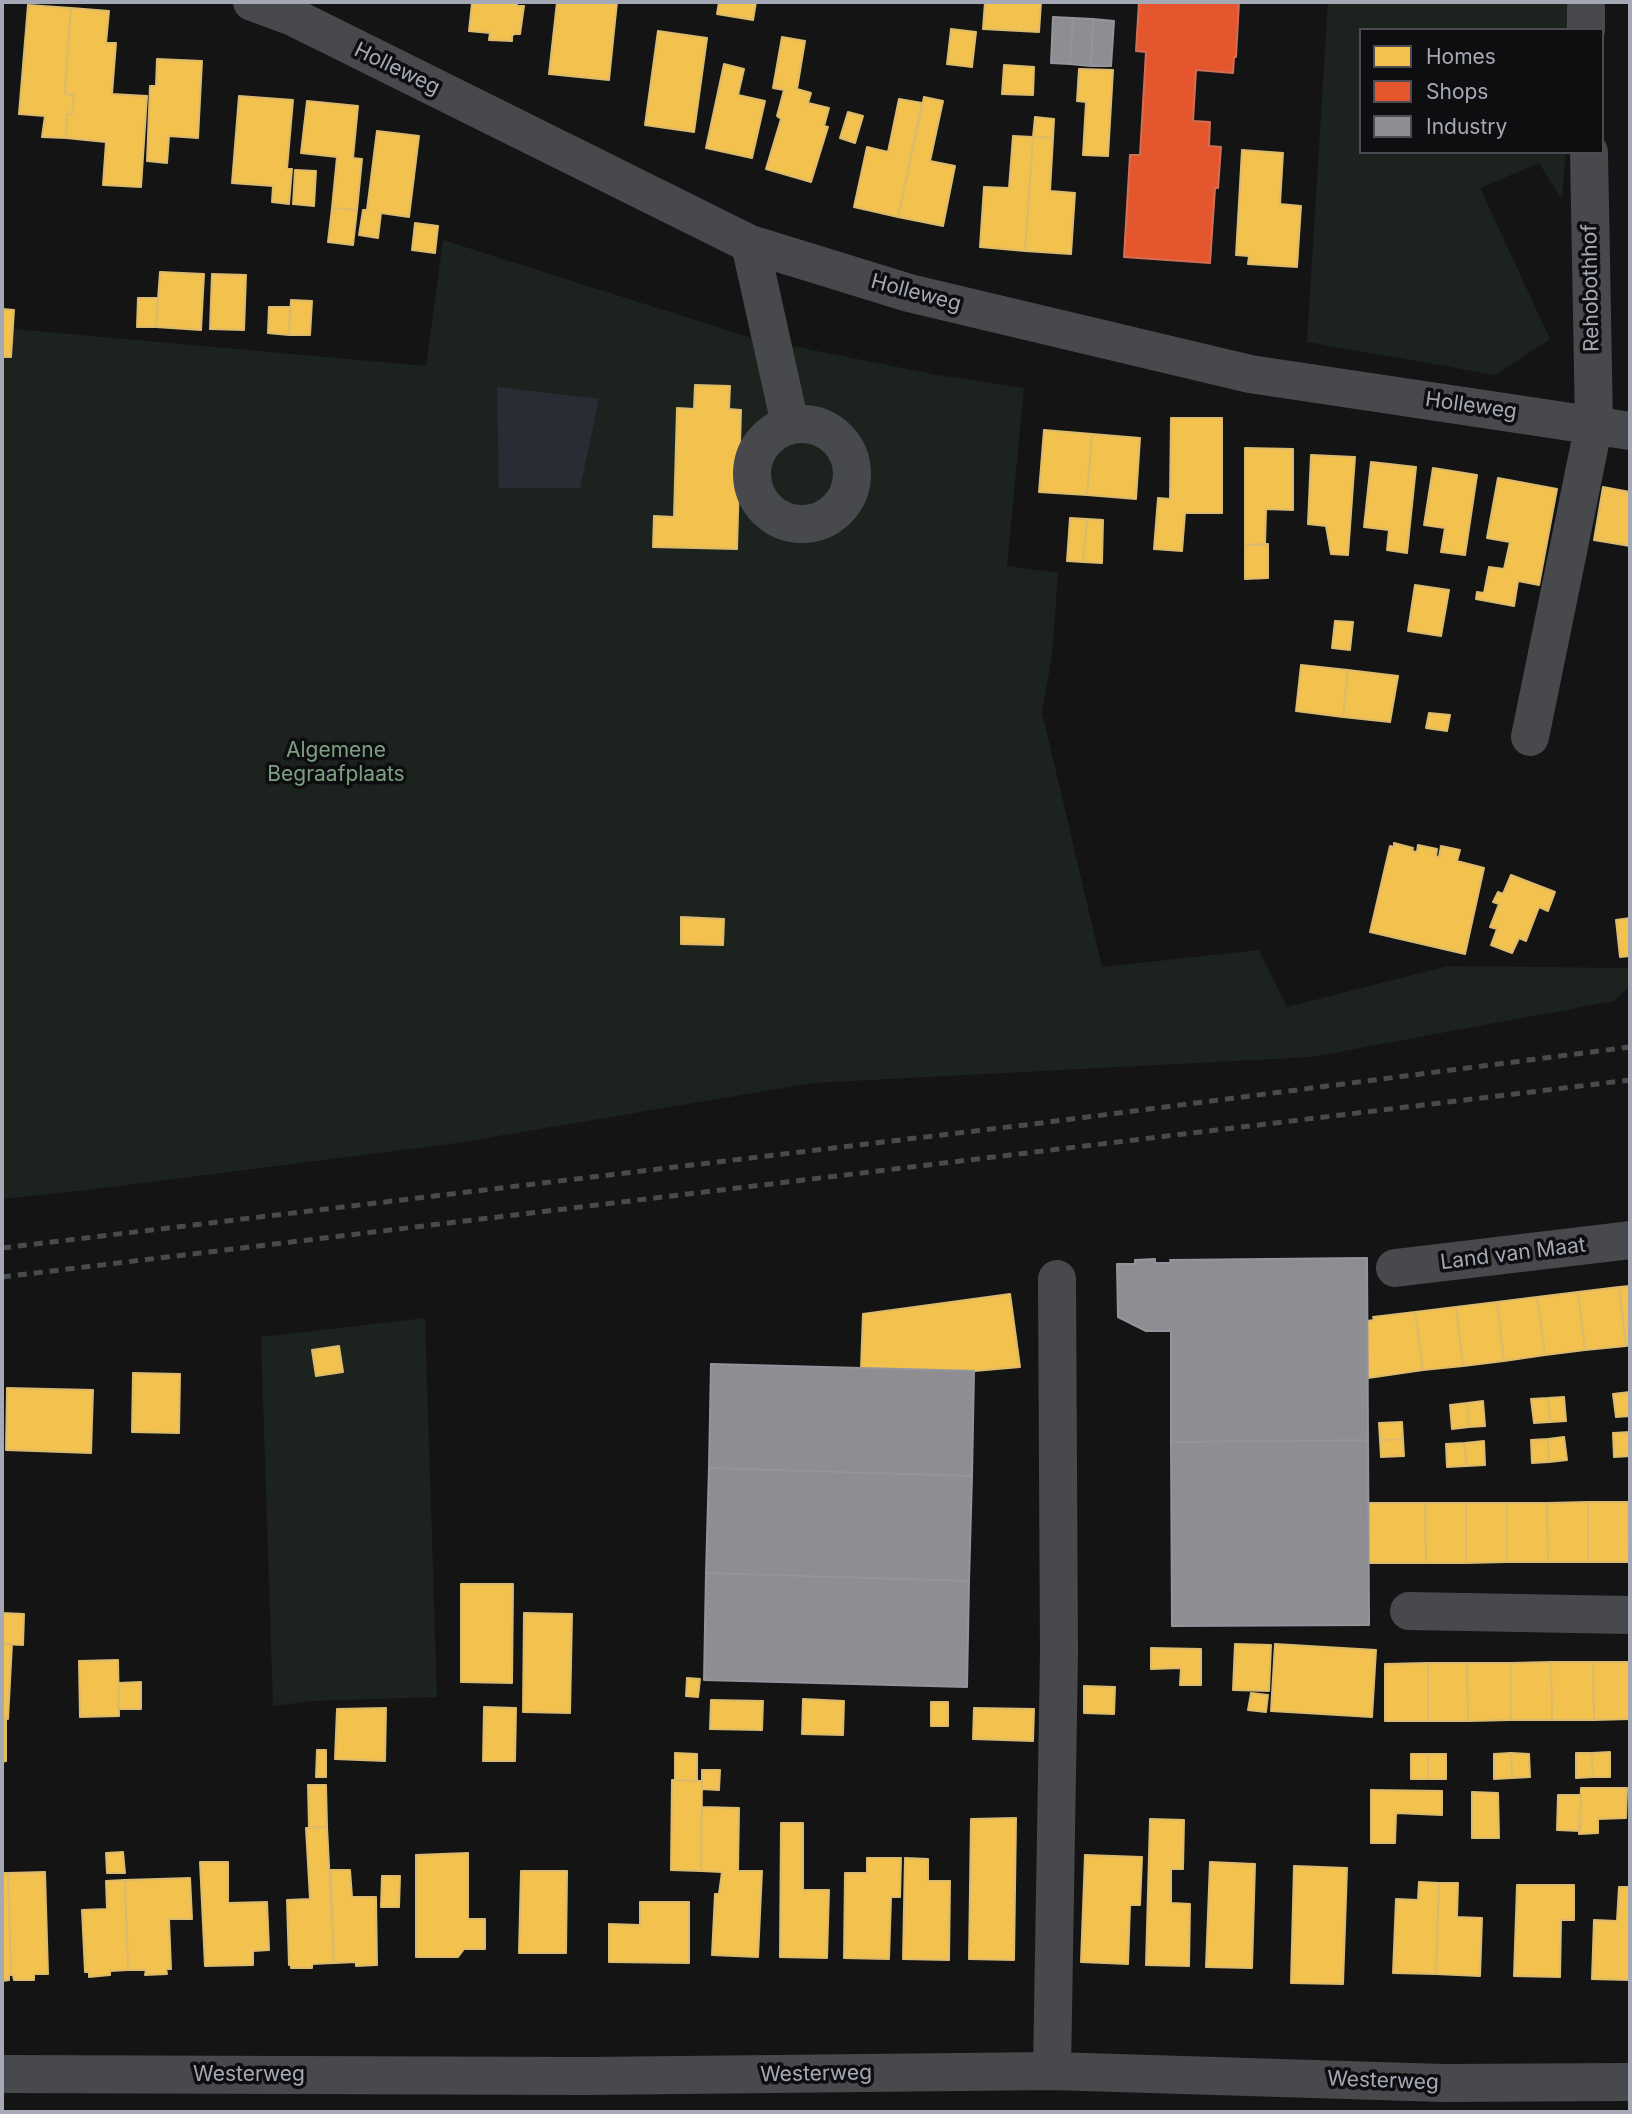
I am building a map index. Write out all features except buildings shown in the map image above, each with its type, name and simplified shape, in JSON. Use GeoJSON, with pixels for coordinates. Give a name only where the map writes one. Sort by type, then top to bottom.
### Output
{"type":"FeatureCollection","features":[{"type":"Feature","properties":{"kind":"street","name":"Holleweg"},"geometry":{"type":"LineString","coordinates":[[252,2],[293,17],[750,244],[909,293],[1250,374],[1612,427]]}},
{"type":"Feature","properties":{"kind":"street","name":"Rehobothhof"},"geometry":{"type":"LineString","coordinates":[[1530,737],[1612,427],[1589,154]]}},
{"type":"Feature","properties":{"kind":"street"},"geometry":{"type":"LineString","coordinates":[[750,244],[790,424]]}},
{"type":"Feature","properties":{"kind":"street","name":"Land van Maat"},"geometry":{"type":"LineString","coordinates":[[1395,1268],[1630,1240]]}},
{"type":"Feature","properties":{"kind":"street"},"geometry":{"type":"LineString","coordinates":[[1052,2071],[1059,1654],[1057,1279]]}},
{"type":"Feature","properties":{"kind":"street"},"geometry":{"type":"LineString","coordinates":[[1409,1611],[1630,1615]]}},
{"type":"Feature","properties":{"kind":"street","name":"Westerweg"},"geometry":{"type":"LineString","coordinates":[[2,2074],[587,2076],[1052,2071],[1444,2082],[1630,2082]]}},
{"type":"Feature","properties":{"kind":"green space"},"geometry":{"type":"Polygon","coordinates":[[[1328,2],[1576,2],[1574,28],[1359,28],[1359,154],[1566,154],[1562,200],[1539,163],[1480,188],[1550,339],[1496,375],[1307,342],[1328,2]]]}},
{"type":"Feature","properties":{"kind":"green space","name":"Algemene Begraafplaats"},"geometry":{"type":"Polygon","coordinates":[[[443,240],[752,338],[937,375],[1024,388],[1007,566],[1058,573],[1052,656],[1042,712],[1102,967],[1259,950],[1287,1007],[1448,966],[1630,968],[1630,986],[1614,1001],[1311,1057],[813,1083],[450,1144],[2,1199],[2,328],[426,366],[443,240]]]}},
{"type":"Feature","properties":{"kind":"green space"},"geometry":{"type":"Polygon","coordinates":[[[425,1318],[437,1697],[313,1701],[273,1706],[261,1337],[425,1318]]]}},
{"type":"Feature","properties":{"kind":"shaded area"},"geometry":{"type":"Polygon","coordinates":[[[497,387],[599,399],[580,488],[499,488],[497,387]]]}},
{"type":"Feature","properties":{"kind":"railway"},"geometry":{"type":"LineString","coordinates":[[2,1248],[1033,1124],[1630,1047]]}},
{"type":"Feature","properties":{"kind":"railway"},"geometry":{"type":"LineString","coordinates":[[2,1277],[1630,1080]]}}]}
